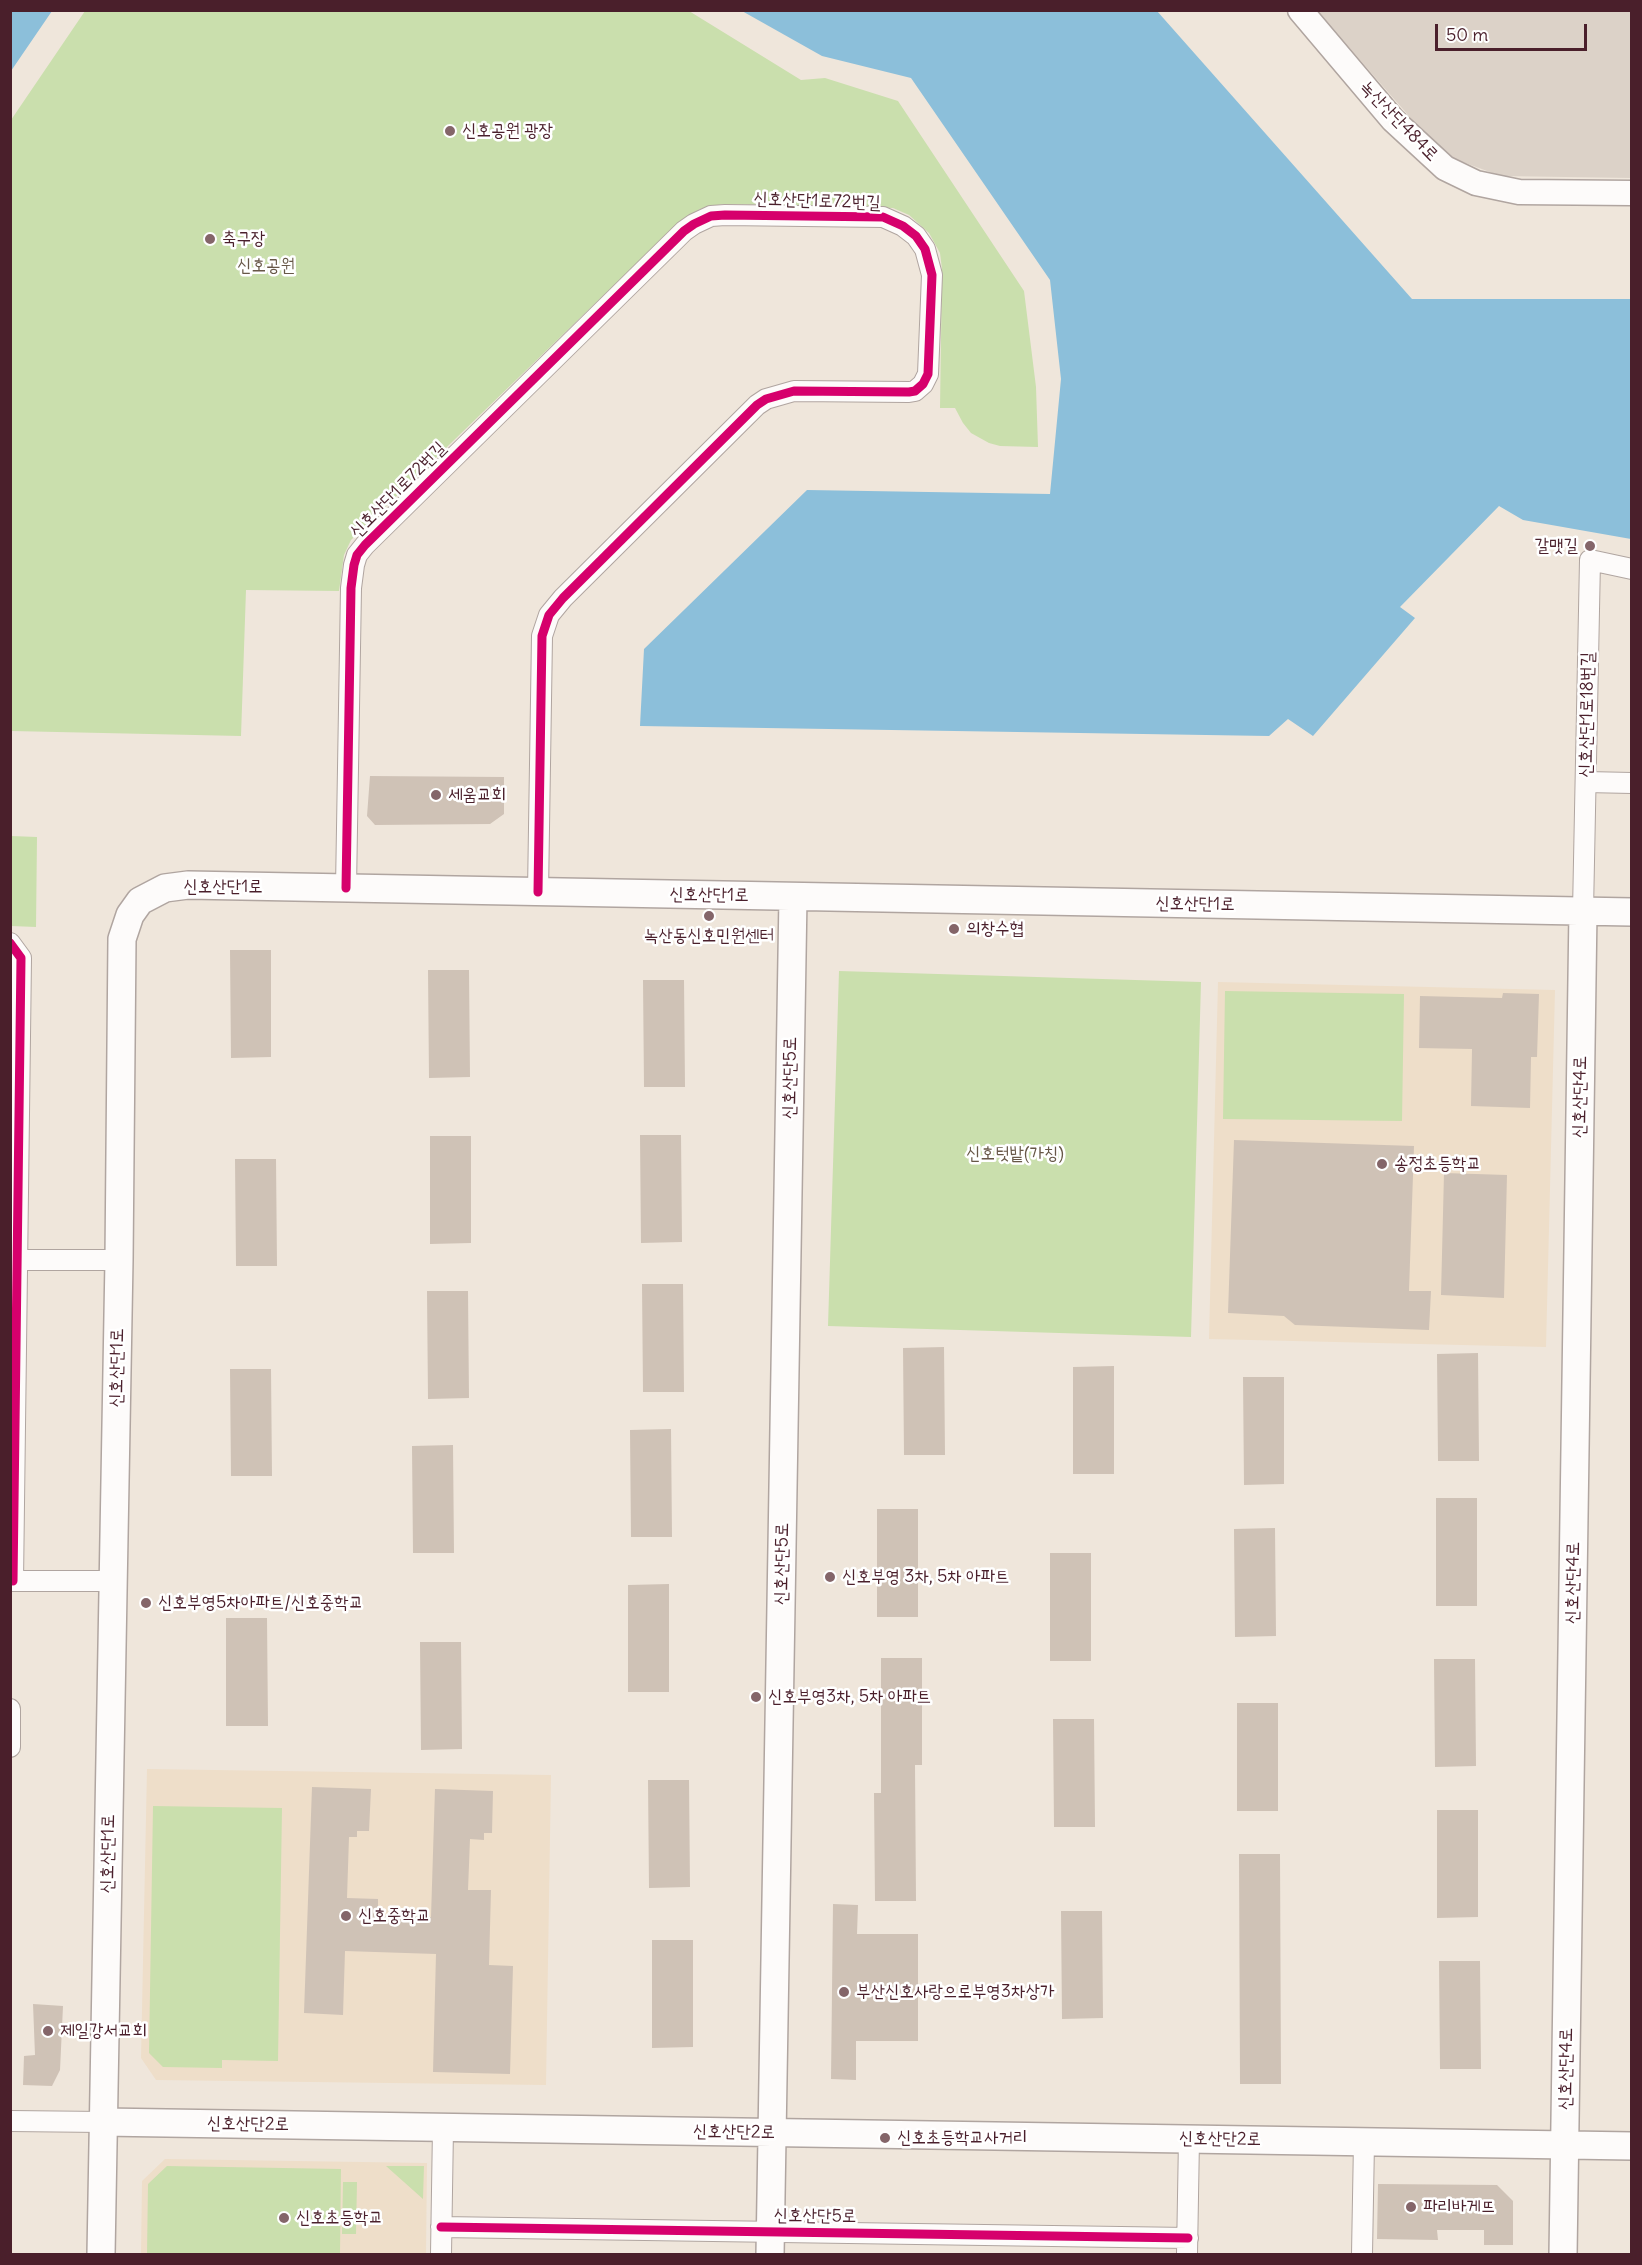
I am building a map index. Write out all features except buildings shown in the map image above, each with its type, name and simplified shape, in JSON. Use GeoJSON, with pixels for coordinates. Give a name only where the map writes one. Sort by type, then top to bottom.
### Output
{"type":"FeatureCollection","features":[{"type":"Feature","properties":{"kind":"main road","name":"신호산단1로"},"geometry":{"type":"LineString","coordinates":[[101,2254],[122,939],[132,911],[144,898],[165,888],[177,886],[1632,912]]}},
{"type":"Feature","properties":{"kind":"main road","name":"신호산단5로"},"geometry":{"type":"LineString","coordinates":[[770,2243],[793,897]]}},
{"type":"Feature","properties":{"kind":"main road","name":"신호산단4로"},"geometry":{"type":"LineString","coordinates":[[1563,2254],[1583,911]]}},
{"type":"Feature","properties":{"kind":"main road","name":"신호산단2로"},"geometry":{"type":"LineString","coordinates":[[103,2122],[1632,2146]]}},
{"type":"Feature","properties":{"kind":"street","name":"녹산산단484로"},"geometry":{"type":"LineString","coordinates":[[1300,10],[1393,120],[1430,156],[1454,173],[1476,183],[1519,192],[1632,193]]}},
{"type":"Feature","properties":{"kind":"street","name":"신호산단1로72번길"},"geometry":{"type":"LineString","coordinates":[[346,888],[351,588],[357,555],[365,545],[684,231],[694,224],[711,216],[725,215],[882,218],[903,226],[916,236],[925,249],[932,275],[928,375],[923,384],[915,391],[909,392],[794,391],[766,399],[757,405],[562,598],[549,615],[542,636],[538,892]]}},
{"type":"Feature","properties":{"kind":"street","name":"신호산단1로18번길"},"geometry":{"type":"LineString","coordinates":[[1583,911],[1590,560],[1632,569]]}},
{"type":"Feature","properties":{"kind":"street"},"geometry":{"type":"LineString","coordinates":[[1586,782],[1632,783]]}},
{"type":"Feature","properties":{"kind":"street"},"geometry":{"type":"LineString","coordinates":[[10,943],[21,958],[14,1260],[12,1581],[113,1581]]}},
{"type":"Feature","properties":{"kind":"street"},"geometry":{"type":"LineString","coordinates":[[14,1260],[118,1260]]}},
{"type":"Feature","properties":{"kind":"street"},"geometry":{"type":"LineString","coordinates":[[10,1709],[10,1747]]}},
{"type":"Feature","properties":{"kind":"street"},"geometry":{"type":"LineString","coordinates":[[10,2121],[103,2122]]}},
{"type":"Feature","properties":{"kind":"street"},"geometry":{"type":"LineString","coordinates":[[441,2254],[442,2128]]}},
{"type":"Feature","properties":{"kind":"street"},"geometry":{"type":"LineString","coordinates":[[1188,2246],[1190,2139]]}},
{"type":"Feature","properties":{"kind":"street"},"geometry":{"type":"LineString","coordinates":[[1362,2254],[1364,2142]]}},
{"type":"Feature","properties":{"kind":"street","name":"신호산단5로"},"geometry":{"type":"LineString","coordinates":[[441,2227],[770,2243],[1188,2246]]}},
{"type":"Feature","properties":{"kind":"shaded area"},"geometry":{"type":"Polygon","coordinates":[[[1317,11],[1631,11],[1631,178],[1501,176],[1457,160],[1441,150],[1423,132],[1317,11]]]}},
{"type":"Feature","properties":{"kind":"shaded area","name":"송정초등학교"},"geometry":{"type":"Polygon","coordinates":[[[1218,982],[1555,990],[1546,1347],[1209,1339],[1218,982]]]}},
{"type":"Feature","properties":{"kind":"shaded area","name":"신호중학교"},"geometry":{"type":"Polygon","coordinates":[[[147,1769],[551,1775],[546,2085],[156,2080],[141,2058],[147,1769]]]}},
{"type":"Feature","properties":{"kind":"shaded area","name":"신호초등학교"},"geometry":{"type":"Polygon","coordinates":[[[165,2159],[427,2163],[426,2254],[141,2254],[142,2181],[165,2159]]]}},
{"type":"Feature","properties":{"kind":"green space","name":"신호공원"},"geometry":{"type":"Polygon","coordinates":[[[85,11],[689,11],[801,80],[825,78],[898,101],[1024,291],[1036,387],[1038,447],[1000,446],[989,443],[971,433],[955,408],[940,408],[942,269],[940,253],[929,233],[909,215],[893,208],[723,204],[700,209],[680,221],[351,540],[344,555],[339,591],[246,590],[241,736],[11,731],[11,120],[85,11]]]}},
{"type":"Feature","properties":{"kind":"green space"},"geometry":{"type":"Polygon","coordinates":[[[11,836],[37,837],[36,927],[11,926],[11,836]]]}},
{"type":"Feature","properties":{"kind":"green space","name":"신호텃밭(가칭)"},"geometry":{"type":"Polygon","coordinates":[[[839,971],[1201,982],[1191,1337],[828,1326],[839,971]]]}},
{"type":"Feature","properties":{"kind":"green space"},"geometry":{"type":"Polygon","coordinates":[[[1225,991],[1404,994],[1402,1121],[1223,1119],[1225,991]]]}},
{"type":"Feature","properties":{"kind":"green space"},"geometry":{"type":"Polygon","coordinates":[[[153,1806],[282,1808],[278,2061],[222,2060],[222,2068],[163,2067],[149,2053],[153,1806]]]}},
{"type":"Feature","properties":{"kind":"green space","name":"신호초등학교"},"geometry":{"type":"Polygon","coordinates":[[[167,2166],[341,2169],[340,2254],[147,2254],[148,2184],[167,2166]]]}},
{"type":"Feature","properties":{"kind":"green space"},"geometry":{"type":"Polygon","coordinates":[[[386,2166],[424,2166],[423,2199],[386,2166]]]}},
{"type":"Feature","properties":{"kind":"green space"},"geometry":{"type":"Polygon","coordinates":[[[343,2182],[357,2182],[356,2234],[342,2234],[343,2182]]]}},
{"type":"Feature","properties":{"kind":"water"},"geometry":{"type":"Polygon","coordinates":[[[10,11],[52,11],[11,71],[10,11]]]}},
{"type":"Feature","properties":{"kind":"water"},"geometry":{"type":"Polygon","coordinates":[[[742,11],[1157,11],[1412,299],[1631,299],[1631,539],[1523,520],[1499,506],[1400,607],[1415,618],[1313,736],[1288,719],[1269,736],[640,726],[644,649],[807,490],[1050,494],[1061,379],[1050,280],[911,78],[822,56],[742,11]]]}},
{"type":"Feature","properties":{"kind":"cycle path"},"geometry":{"type":"LineString","coordinates":[[346,888],[351,588],[357,555],[365,545],[684,231],[694,224],[711,216],[725,215],[883,217],[903,226],[916,236],[925,249],[932,275],[928,374],[923,384],[915,391],[909,392],[794,391],[766,399],[757,405],[563,598],[549,615],[542,636],[538,892]]}},
{"type":"Feature","properties":{"kind":"cycle path"},"geometry":{"type":"LineString","coordinates":[[10,943],[21,958],[13,1581]]}},
{"type":"Feature","properties":{"kind":"cycle path"},"geometry":{"type":"LineString","coordinates":[[441,2227],[1188,2238]]}},
{"type":"Feature","properties":{"kind":"place","name":"신호공원 광장"},"geometry":{"type":"Point","coordinates":[450,131]}},
{"type":"Feature","properties":{"kind":"place","name":"축구장"},"geometry":{"type":"Point","coordinates":[210,239]}},
{"type":"Feature","properties":{"kind":"place","name":"갈맷길"},"geometry":{"type":"Point","coordinates":[1590,546]}},
{"type":"Feature","properties":{"kind":"place","name":"세움교회"},"geometry":{"type":"Point","coordinates":[436,795]}},
{"type":"Feature","properties":{"kind":"place","name":"녹산동신호민원센터"},"geometry":{"type":"Point","coordinates":[709,916]}},
{"type":"Feature","properties":{"kind":"place","name":"의창수협"},"geometry":{"type":"Point","coordinates":[954,929]}},
{"type":"Feature","properties":{"kind":"place","name":"송정초등학교"},"geometry":{"type":"Point","coordinates":[1382,1164]}},
{"type":"Feature","properties":{"kind":"place","name":"신호부영 3차, 5차 아파트"},"geometry":{"type":"Point","coordinates":[830,1577]}},
{"type":"Feature","properties":{"kind":"place","name":"신호부영5차아파트/신호중학교"},"geometry":{"type":"Point","coordinates":[146,1603]}},
{"type":"Feature","properties":{"kind":"place","name":"신호부영3차, 5차 아파트"},"geometry":{"type":"Point","coordinates":[756,1697]}},
{"type":"Feature","properties":{"kind":"place","name":"신호중학교"},"geometry":{"type":"Point","coordinates":[346,1916]}},
{"type":"Feature","properties":{"kind":"place","name":"부산신호사랑으로부영3차상가"},"geometry":{"type":"Point","coordinates":[844,1992]}},
{"type":"Feature","properties":{"kind":"place","name":"제일강서교회"},"geometry":{"type":"Point","coordinates":[48,2031]}},
{"type":"Feature","properties":{"kind":"place","name":"신호초등학교사거리"},"geometry":{"type":"Point","coordinates":[885,2138]}},
{"type":"Feature","properties":{"kind":"place","name":"파리바게뜨"},"geometry":{"type":"Point","coordinates":[1411,2207]}},
{"type":"Feature","properties":{"kind":"place","name":"신호초등학교"},"geometry":{"type":"Point","coordinates":[284,2218]}}]}
